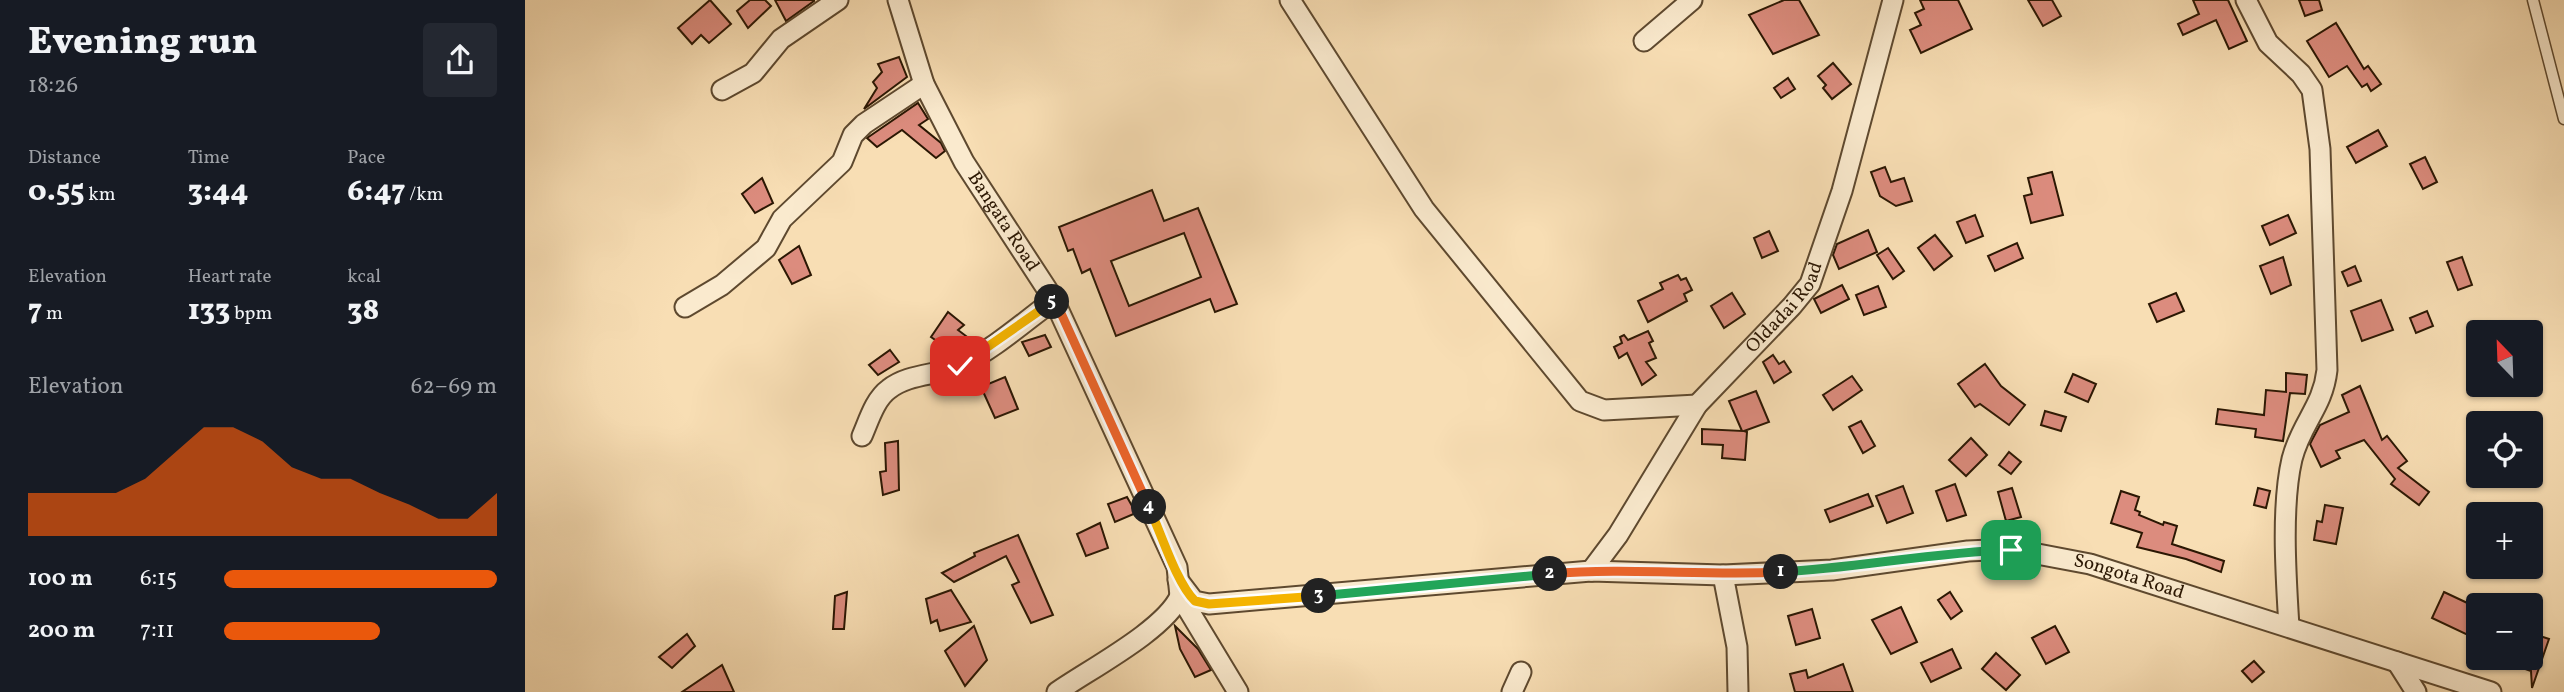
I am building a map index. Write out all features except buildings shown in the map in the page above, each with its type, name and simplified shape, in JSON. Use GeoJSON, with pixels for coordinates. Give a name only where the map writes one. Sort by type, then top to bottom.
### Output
{"type":"FeatureCollection","features":[{"type":"Feature","properties":{"kind":"street"},"geometry":{"type":"LineString","coordinates":[[722,90],[753,73],[781,39],[838,0]]}},
{"type":"Feature","properties":{"kind":"street","name":"Bangata Road"},"geometry":{"type":"LineString","coordinates":[[898,0],[924,84],[964,162],[1055,300],[1177,567],[1179,588],[1238,692]]}},
{"type":"Feature","properties":{"kind":"street"},"geometry":{"type":"LineString","coordinates":[[1290,0],[1424,209],[1580,401],[1604,411],[1697,405]]}},
{"type":"Feature","properties":{"kind":"street"},"geometry":{"type":"LineString","coordinates":[[1644,41],[1692,0]]}},
{"type":"Feature","properties":{"kind":"street","name":"Oldadai Road"},"geometry":{"type":"LineString","coordinates":[[1591,570],[1618,535],[1697,405],[1810,284],[1842,191],[1893,0]]}},
{"type":"Feature","properties":{"kind":"street"},"geometry":{"type":"LineString","coordinates":[[2246,0],[2268,43],[2309,83],[2320,149],[2327,370],[2324,394],[2303,427],[2291,462],[2288,521],[2289,627]]}},
{"type":"Feature","properties":{"kind":"street"},"geometry":{"type":"LineString","coordinates":[[685,307],[722,285],[766,248],[782,219],[842,162],[853,135],[864,124],[924,84]]}},
{"type":"Feature","properties":{"kind":"street"},"geometry":{"type":"LineString","coordinates":[[862,436],[880,396],[889,388],[910,378],[947,371],[971,360],[1055,300]]}},
{"type":"Feature","properties":{"kind":"street","name":"Songota Road"},"geometry":{"type":"LineString","coordinates":[[1179,588],[1195,601],[1209,604],[1591,570],[1723,575],[1832,570],[1968,551],[2011,550],[2090,564],[2491,692]]}},
{"type":"Feature","properties":{"kind":"street"},"geometry":{"type":"LineString","coordinates":[[1723,575],[1737,647],[1738,692]]}},
{"type":"Feature","properties":{"kind":"street"},"geometry":{"type":"LineString","coordinates":[[1057,692],[1167,616],[1179,588]]}},
{"type":"Feature","properties":{"kind":"street"},"geometry":{"type":"LineString","coordinates":[[2397,662],[2416,692]]}},
{"type":"Feature","properties":{"kind":"street"},"geometry":{"type":"LineString","coordinates":[[1512,692],[1521,672]]}},
{"type":"Feature","properties":{"kind":"lane"},"geometry":{"type":"LineString","coordinates":[[2533,0],[2564,119]]}},
{"type":"Feature","properties":{"kind":"route"},"geometry":{"type":"LineString","coordinates":[[960,366],[1055,300],[1177,567],[1178,580],[1189,596],[1202,604],[1303,598],[1591,570],[1723,575],[1832,570],[1968,551],[2011,550]]}}]}
